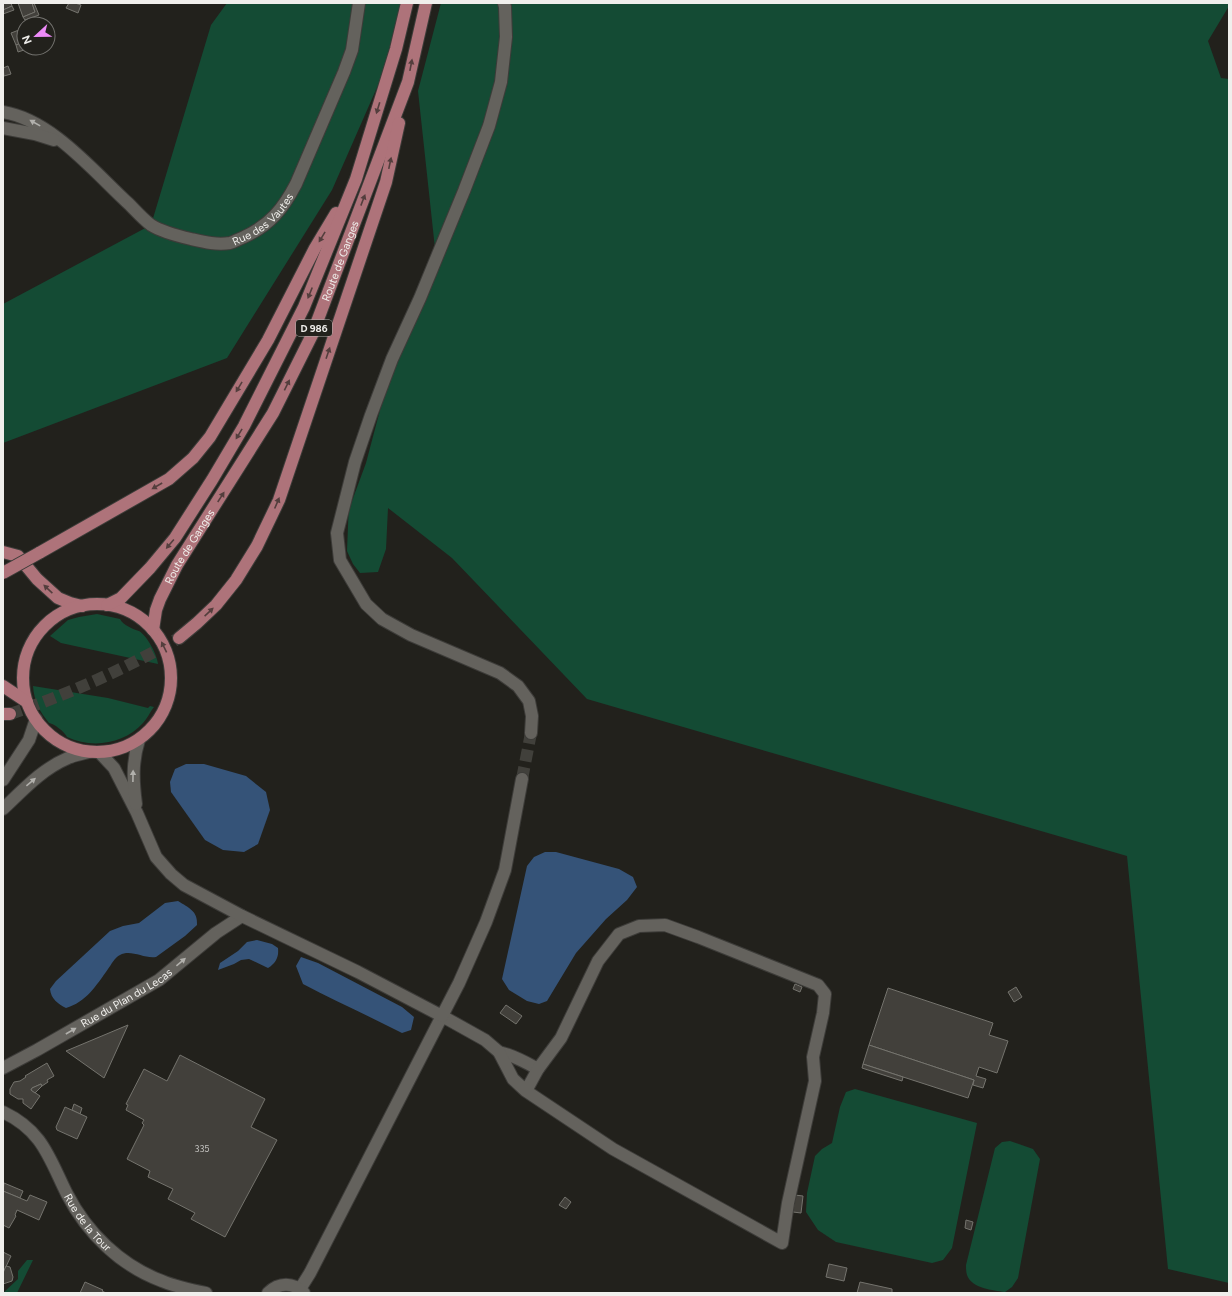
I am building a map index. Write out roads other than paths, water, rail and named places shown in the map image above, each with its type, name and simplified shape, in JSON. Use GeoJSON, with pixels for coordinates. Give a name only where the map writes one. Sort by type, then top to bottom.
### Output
{"type":"FeatureCollection","features":[{"type":"Feature","properties":{"kind":"main road","name":"Route de Ganges"},"geometry":{"type":"LineString","coordinates":[[107,605],[121,598],[150,568],[175,538],[244,426],[304,307],[356,179],[396,49],[407,3]]}},
{"type":"Feature","properties":{"kind":"main road","name":"Route de Ganges"},"geometry":{"type":"LineString","coordinates":[[153,630],[156,610],[160,599],[177,565],[273,413],[312,335],[408,82],[426,3]]}},
{"type":"Feature","properties":{"kind":"main road"},"geometry":{"type":"LineString","coordinates":[[179,638],[216,605],[236,580],[258,546],[279,500],[386,182],[408,82]]}},
{"type":"Feature","properties":{"kind":"main road"},"geometry":{"type":"LineString","coordinates":[[3,572],[169,479],[193,458],[210,437],[268,340],[315,248],[356,179]]}},
{"type":"Feature","properties":{"kind":"main road"},"geometry":{"type":"LineString","coordinates":[[3,552],[18,556],[36,579],[58,598],[82,606]]}},
{"type":"Feature","properties":{"kind":"main road"},"geometry":{"type":"LineString","coordinates":[[94,604],[120,608],[133,613],[153,630],[163,645],[166,653],[170,668],[171,684],[168,699],[162,714],[154,727],[139,740],[121,749],[95,752],[68,746],[50,735],[36,719],[27,702],[24,682],[26,661],[33,642],[46,625],[62,613],[82,606],[94,604]]}},
{"type":"Feature","properties":{"kind":"main road"},"geometry":{"type":"LineString","coordinates":[[3,686],[27,702]]}},
{"type":"Feature","properties":{"kind":"street","name":"Rue des Vautes"},"geometry":{"type":"LineString","coordinates":[[3,112],[17,115],[29,120],[63,143],[82,159],[151,225],[176,236],[208,243],[231,243],[257,230],[283,207],[296,184],[352,50],[359,3]]}},
{"type":"Feature","properties":{"kind":"street"},"geometry":{"type":"LineString","coordinates":[[504,3],[506,37],[501,82],[489,126],[420,298],[392,359],[371,415],[355,462],[337,534],[340,560],[366,604],[382,619],[411,635],[500,673],[518,686],[529,701],[532,716],[531,733]]}},
{"type":"Feature","properties":{"kind":"street","name":"Rue des Vautes"},"geometry":{"type":"LineString","coordinates":[[3,128],[35,134],[63,143]]}},
{"type":"Feature","properties":{"kind":"street"},"geometry":{"type":"LineString","coordinates":[[3,780],[28,740],[36,719]]}},
{"type":"Feature","properties":{"kind":"street"},"geometry":{"type":"LineString","coordinates":[[137,813],[133,783],[134,758],[139,740]]}},
{"type":"Feature","properties":{"kind":"street"},"geometry":{"type":"LineString","coordinates":[[3,809],[32,781],[59,762],[95,752],[114,768],[137,813],[156,857],[171,874],[184,885],[242,916],[358,972],[485,1040],[499,1052],[513,1079],[526,1091],[614,1149],[782,1243],[788,1203],[814,1082],[813,1057],[824,1013],[824,994],[818,985],[698,937],[665,925],[639,926],[619,934],[598,962],[561,1038],[538,1069],[526,1091]]}},
{"type":"Feature","properties":{"kind":"street"},"geometry":{"type":"LineString","coordinates":[[268,1293],[275,1287],[283,1284],[292,1285],[302,1291],[459,982],[486,922],[505,870],[522,779]]}},
{"type":"Feature","properties":{"kind":"street","name":"Rue du Plan du Lecas"},"geometry":{"type":"LineString","coordinates":[[3,1068],[159,980],[216,933],[242,916]]}},
{"type":"Feature","properties":{"kind":"street"},"geometry":{"type":"LineString","coordinates":[[499,1052],[520,1059],[538,1069]]}},
{"type":"Feature","properties":{"kind":"street","name":"Rue de la Tour"},"geometry":{"type":"LineString","coordinates":[[3,1112],[20,1121],[42,1143],[67,1194],[80,1216],[91,1231],[119,1257],[136,1269],[162,1281],[206,1293]]}},
{"type":"Feature","properties":{"kind":"water"},"geometry":{"type":"Polygon","coordinates":[[[186,764],[204,764],[246,776],[266,792],[270,810],[258,844],[244,852],[223,850],[205,840],[171,792],[170,782],[175,769],[186,764]]]}},
{"type":"Feature","properties":{"kind":"water"},"geometry":{"type":"Polygon","coordinates":[[[545,852],[556,852],[619,869],[633,877],[637,887],[627,900],[606,919],[576,953],[547,1001],[539,1004],[527,1001],[509,990],[502,979],[527,866],[534,857],[545,852]]]}},
{"type":"Feature","properties":{"kind":"water"},"geometry":{"type":"Polygon","coordinates":[[[178,901],[192,910],[197,920],[197,925],[185,936],[156,957],[147,957],[129,953],[124,953],[118,956],[90,993],[85,998],[73,1005],[66,1008],[53,998],[50,989],[56,981],[110,931],[123,926],[139,923],[165,903],[178,901]]]}},
{"type":"Feature","properties":{"kind":"water"},"geometry":{"type":"Polygon","coordinates":[[[257,940],[272,944],[278,948],[276,960],[271,966],[268,968],[249,959],[241,960],[218,970],[220,963],[238,951],[247,942],[257,940]]]}},
{"type":"Feature","properties":{"kind":"water"},"geometry":{"type":"Polygon","coordinates":[[[301,957],[318,963],[402,1007],[414,1017],[411,1030],[402,1033],[303,984],[296,966],[301,957]]]}},
{"type":"Feature","properties":{"kind":"tunnel"},"geometry":{"type":"LineString","coordinates":[[10,714],[54,698],[96,680],[179,638]]}},
{"type":"Feature","properties":{"kind":"tunnel"},"geometry":{"type":"LineString","coordinates":[[522,779],[531,733]]}}]}
